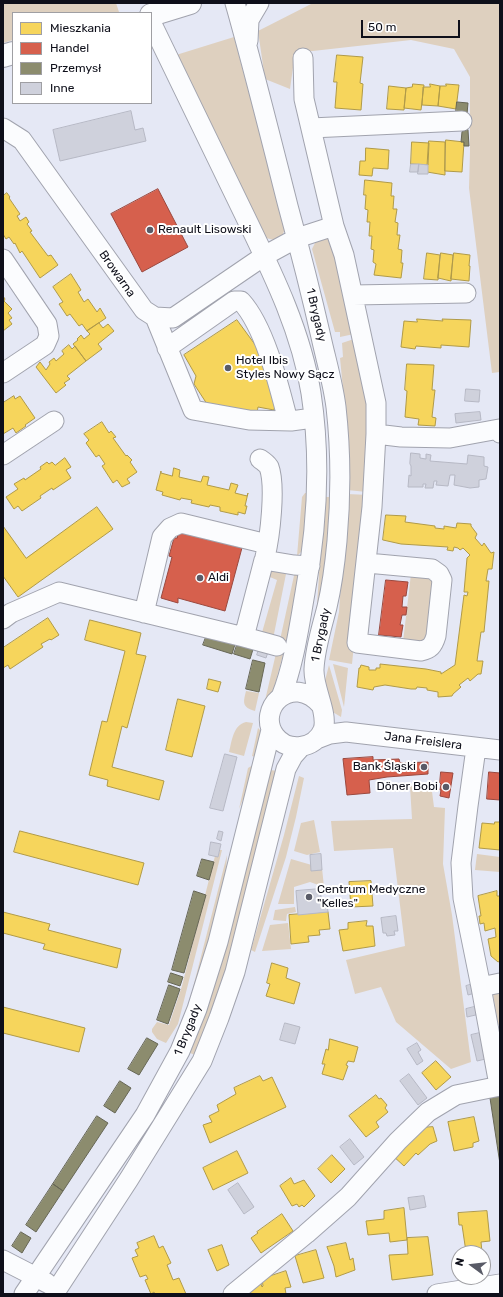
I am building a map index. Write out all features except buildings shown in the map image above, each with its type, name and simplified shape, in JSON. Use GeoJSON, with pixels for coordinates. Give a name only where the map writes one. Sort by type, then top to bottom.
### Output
{"type":"FeatureCollection","features":[{"type":"Feature","properties":{"kind":"main road"},"geometry":{"type":"LineString","coordinates":[[152,15],[190,3]]}},
{"type":"Feature","properties":{"kind":"street","name":"1 Brygady"},"geometry":{"type":"LineString","coordinates":[[234,3],[248,50],[297,238],[324,348],[336,405],[340,494],[337,543],[328,603],[315,655],[314,672],[322,709]]}},
{"type":"Feature","properties":{"kind":"street"},"geometry":{"type":"LineString","coordinates":[[248,50],[250,20],[259,3]]}},
{"type":"Feature","properties":{"kind":"street","name":"1 Brygady"},"geometry":{"type":"LineString","coordinates":[[152,24],[264,256],[298,337],[311,393],[316,438],[316,491],[310,566],[291,669],[281,697]]}},
{"type":"Feature","properties":{"kind":"street"},"geometry":{"type":"LineString","coordinates":[[303,58],[304,99],[334,226],[344,254],[376,403],[372,507],[357,643],[421,651],[433,645],[436,636],[442,580],[439,574],[432,569],[367,563]]}},
{"type":"Feature","properties":{"kind":"street"},"geometry":{"type":"LineString","coordinates":[[311,128],[462,121]]}},
{"type":"Feature","properties":{"kind":"street","name":"Browarna"},"geometry":{"type":"LineString","coordinates":[[3,128],[22,140],[144,310],[155,318]]}},
{"type":"Feature","properties":{"kind":"street"},"geometry":{"type":"LineString","coordinates":[[313,418],[288,421],[249,420],[193,410],[155,318],[172,318],[264,256],[297,238],[334,226]]}},
{"type":"Feature","properties":{"kind":"street"},"geometry":{"type":"LineString","coordinates":[[3,259],[47,324],[49,336],[45,345],[3,373]]}},
{"type":"Feature","properties":{"kind":"street"},"geometry":{"type":"LineString","coordinates":[[353,295],[466,293]]}},
{"type":"Feature","properties":{"kind":"street"},"geometry":{"type":"LineString","coordinates":[[168,348],[234,301],[241,301],[248,309],[268,353],[288,421]]}},
{"type":"Feature","properties":{"kind":"street"},"geometry":{"type":"LineString","coordinates":[[3,455],[54,421]]}},
{"type":"Feature","properties":{"kind":"street"},"geometry":{"type":"LineString","coordinates":[[376,434],[401,437],[450,438],[500,430]]}},
{"type":"Feature","properties":{"kind":"street"},"geometry":{"type":"LineString","coordinates":[[244,636],[266,552],[271,518],[271,481],[268,466],[260,458]]}},
{"type":"Feature","properties":{"kind":"street"},"geometry":{"type":"LineString","coordinates":[[144,613],[162,537],[170,528],[181,523],[266,552],[294,565],[310,566]]}},
{"type":"Feature","properties":{"kind":"street"},"geometry":{"type":"LineString","coordinates":[[3,619],[11,613],[59,592],[244,636],[277,646]]}},
{"type":"Feature","properties":{"kind":"street"},"geometry":{"type":"LineString","coordinates":[[322,709],[325,722],[322,731],[309,743],[292,747],[276,738],[271,730],[269,721],[270,712],[274,704],[281,697],[289,693],[298,692],[311,696],[322,709],[332,721],[346,732]]}},
{"type":"Feature","properties":{"kind":"street","name":"1 Brygady"},"geometry":{"type":"LineString","coordinates":[[24,1294],[145,1115],[180,1051],[197,1009],[218,942],[271,730]]}},
{"type":"Feature","properties":{"kind":"street","name":"Jana Freislera"},"geometry":{"type":"LineString","coordinates":[[309,743],[330,734],[346,732],[500,750]]}},
{"type":"Feature","properties":{"kind":"street","name":"1 Brygady"},"geometry":{"type":"LineString","coordinates":[[58,1293],[202,1061],[235,972],[286,769],[293,756],[309,743]]}},
{"type":"Feature","properties":{"kind":"street"},"geometry":{"type":"LineString","coordinates":[[233,1294],[306,1234],[348,1196],[398,1141],[428,1112],[456,1095],[499,1085],[463,898],[461,863],[476,748]]}},
{"type":"Feature","properties":{"kind":"street"},"geometry":{"type":"LineString","coordinates":[[481,987],[500,983]]}},
{"type":"Feature","properties":{"kind":"street"},"geometry":{"type":"LineString","coordinates":[[3,1260],[36,1277],[58,1293]]}},
{"type":"Feature","properties":{"kind":"street"},"geometry":{"type":"LineString","coordinates":[[437,1294],[500,1284]]}},
{"type":"Feature","properties":{"kind":"shaded area"},"geometry":{"type":"Polygon","coordinates":[[[3,3],[116,3],[119,12],[12,12],[12,40],[3,43],[3,3]]]}},
{"type":"Feature","properties":{"kind":"shaded area"},"geometry":{"type":"Polygon","coordinates":[[[313,3],[500,3],[500,372],[492,373],[469,188],[470,77],[454,49],[411,40],[295,53],[290,89],[265,79],[258,31],[313,3]]]}},
{"type":"Feature","properties":{"kind":"shaded area"},"geometry":{"type":"Polygon","coordinates":[[[234,37],[285,229],[282,236],[274,240],[266,238],[176,55],[234,37]]]}},
{"type":"Feature","properties":{"kind":"shaded area"},"geometry":{"type":"Polygon","coordinates":[[[324,236],[330,239],[333,245],[354,334],[340,337],[340,332],[335,332],[312,249],[316,241],[324,236]]]}},
{"type":"Feature","properties":{"kind":"shaded area"},"geometry":{"type":"Polygon","coordinates":[[[357,338],[369,414],[367,492],[347,490],[345,410],[340,358],[343,357],[342,343],[357,338]]]}},
{"type":"Feature","properties":{"kind":"shaded area"},"geometry":{"type":"Polygon","coordinates":[[[305,493],[308,493],[303,550],[297,556],[302,497],[305,493]]]}},
{"type":"Feature","properties":{"kind":"shaded area"},"geometry":{"type":"Polygon","coordinates":[[[347,494],[369,495],[352,664],[329,660],[339,612],[347,494]]]}},
{"type":"Feature","properties":{"kind":"shaded area"},"geometry":{"type":"Polygon","coordinates":[[[324,497],[333,497],[323,588],[309,649],[307,649],[317,605],[324,497]]]}},
{"type":"Feature","properties":{"kind":"shaded area"},"geometry":{"type":"Polygon","coordinates":[[[287,569],[273,639],[261,636],[277,580],[265,575],[269,570],[287,569]]]}},
{"type":"Feature","properties":{"kind":"shaded area"},"geometry":{"type":"Polygon","coordinates":[[[295,571],[300,577],[286,642],[280,640],[295,571]]]}},
{"type":"Feature","properties":{"kind":"shaded area"},"geometry":{"type":"Polygon","coordinates":[[[411,574],[431,575],[437,581],[433,625],[424,645],[403,642],[411,574]]]}},
{"type":"Feature","properties":{"kind":"shaded area"},"geometry":{"type":"Polygon","coordinates":[[[277,649],[284,651],[270,703],[263,709],[277,649]]]}},
{"type":"Feature","properties":{"kind":"shaded area"},"geometry":{"type":"Polygon","coordinates":[[[333,664],[348,668],[344,707],[333,664]]]}},
{"type":"Feature","properties":{"kind":"shaded area"},"geometry":{"type":"Polygon","coordinates":[[[329,665],[342,710],[341,717],[326,708],[322,692],[329,665]]]}},
{"type":"Feature","properties":{"kind":"shaded area"},"geometry":{"type":"Polygon","coordinates":[[[246,691],[259,693],[255,711],[248,708],[244,704],[246,691]]]}},
{"type":"Feature","properties":{"kind":"shaded area"},"geometry":{"type":"Polygon","coordinates":[[[246,722],[253,723],[244,756],[229,752],[232,738],[238,726],[246,722]]]}},
{"type":"Feature","properties":{"kind":"shaded area"},"geometry":{"type":"Polygon","coordinates":[[[258,728],[262,734],[262,738],[258,758],[252,756],[258,728]]]}},
{"type":"Feature","properties":{"kind":"shaded area"},"geometry":{"type":"Polygon","coordinates":[[[253,765],[248,787],[239,809],[248,768],[253,765]]]}},
{"type":"Feature","properties":{"kind":"shaded area"},"geometry":{"type":"Polygon","coordinates":[[[270,770],[278,771],[234,948],[197,1056],[188,1052],[270,770]]]}},
{"type":"Feature","properties":{"kind":"shaded area"},"geometry":{"type":"Polygon","coordinates":[[[299,776],[304,778],[286,857],[255,952],[251,950],[284,835],[299,776]]]}},
{"type":"Feature","properties":{"kind":"shaded area"},"geometry":{"type":"Polygon","coordinates":[[[431,784],[434,807],[445,808],[443,864],[452,915],[471,1062],[451,1069],[396,1022],[381,987],[355,994],[346,960],[405,946],[393,848],[334,851],[331,821],[412,819],[410,786],[431,784]]]}},
{"type":"Feature","properties":{"kind":"shaded area"},"geometry":{"type":"Polygon","coordinates":[[[314,820],[320,852],[307,855],[294,851],[301,823],[314,820]]]}},
{"type":"Feature","properties":{"kind":"shaded area"},"geometry":{"type":"Polygon","coordinates":[[[220,850],[222,850],[178,1024],[166,1043],[157,1039],[152,1032],[152,1029],[157,1022],[169,1025],[182,986],[215,856],[218,857],[220,850]]]}},
{"type":"Feature","properties":{"kind":"shaded area"},"geometry":{"type":"Polygon","coordinates":[[[477,854],[500,857],[500,872],[475,870],[477,854]]]}},
{"type":"Feature","properties":{"kind":"shaded area"},"geometry":{"type":"Polygon","coordinates":[[[227,855],[225,889],[187,1011],[227,855]]]}},
{"type":"Feature","properties":{"kind":"shaded area"},"geometry":{"type":"Polygon","coordinates":[[[291,859],[322,868],[324,887],[310,882],[294,887],[294,904],[278,904],[291,859]]]}},
{"type":"Feature","properties":{"kind":"shaded area"},"geometry":{"type":"Polygon","coordinates":[[[295,907],[296,912],[287,914],[286,921],[273,920],[275,910],[295,907]]]}},
{"type":"Feature","properties":{"kind":"shaded area"},"geometry":{"type":"Polygon","coordinates":[[[288,923],[291,949],[262,951],[270,925],[288,923]]]}},
{"type":"Feature","properties":{"kind":"shaded area"},"geometry":{"type":"Polygon","coordinates":[[[499,988],[500,1024],[498,1025],[493,995],[499,988]]]}},
{"type":"Feature","properties":{"kind":"place","name":"Renault Lisowski"},"geometry":{"type":"Point","coordinates":[150,230]}},
{"type":"Feature","properties":{"kind":"place","name":"Hotel Ibis Styles Nowy Sącz"},"geometry":{"type":"Point","coordinates":[228,368]}},
{"type":"Feature","properties":{"kind":"place","name":"Aldi"},"geometry":{"type":"Point","coordinates":[200,578]}},
{"type":"Feature","properties":{"kind":"place","name":"Bank Śląski"},"geometry":{"type":"Point","coordinates":[424,767]}},
{"type":"Feature","properties":{"kind":"place","name":"Döner Bobi"},"geometry":{"type":"Point","coordinates":[446,787]}},
{"type":"Feature","properties":{"kind":"place","name":"Centrum Medyczne \"Kelles\""},"geometry":{"type":"Point","coordinates":[309,897]}}]}
